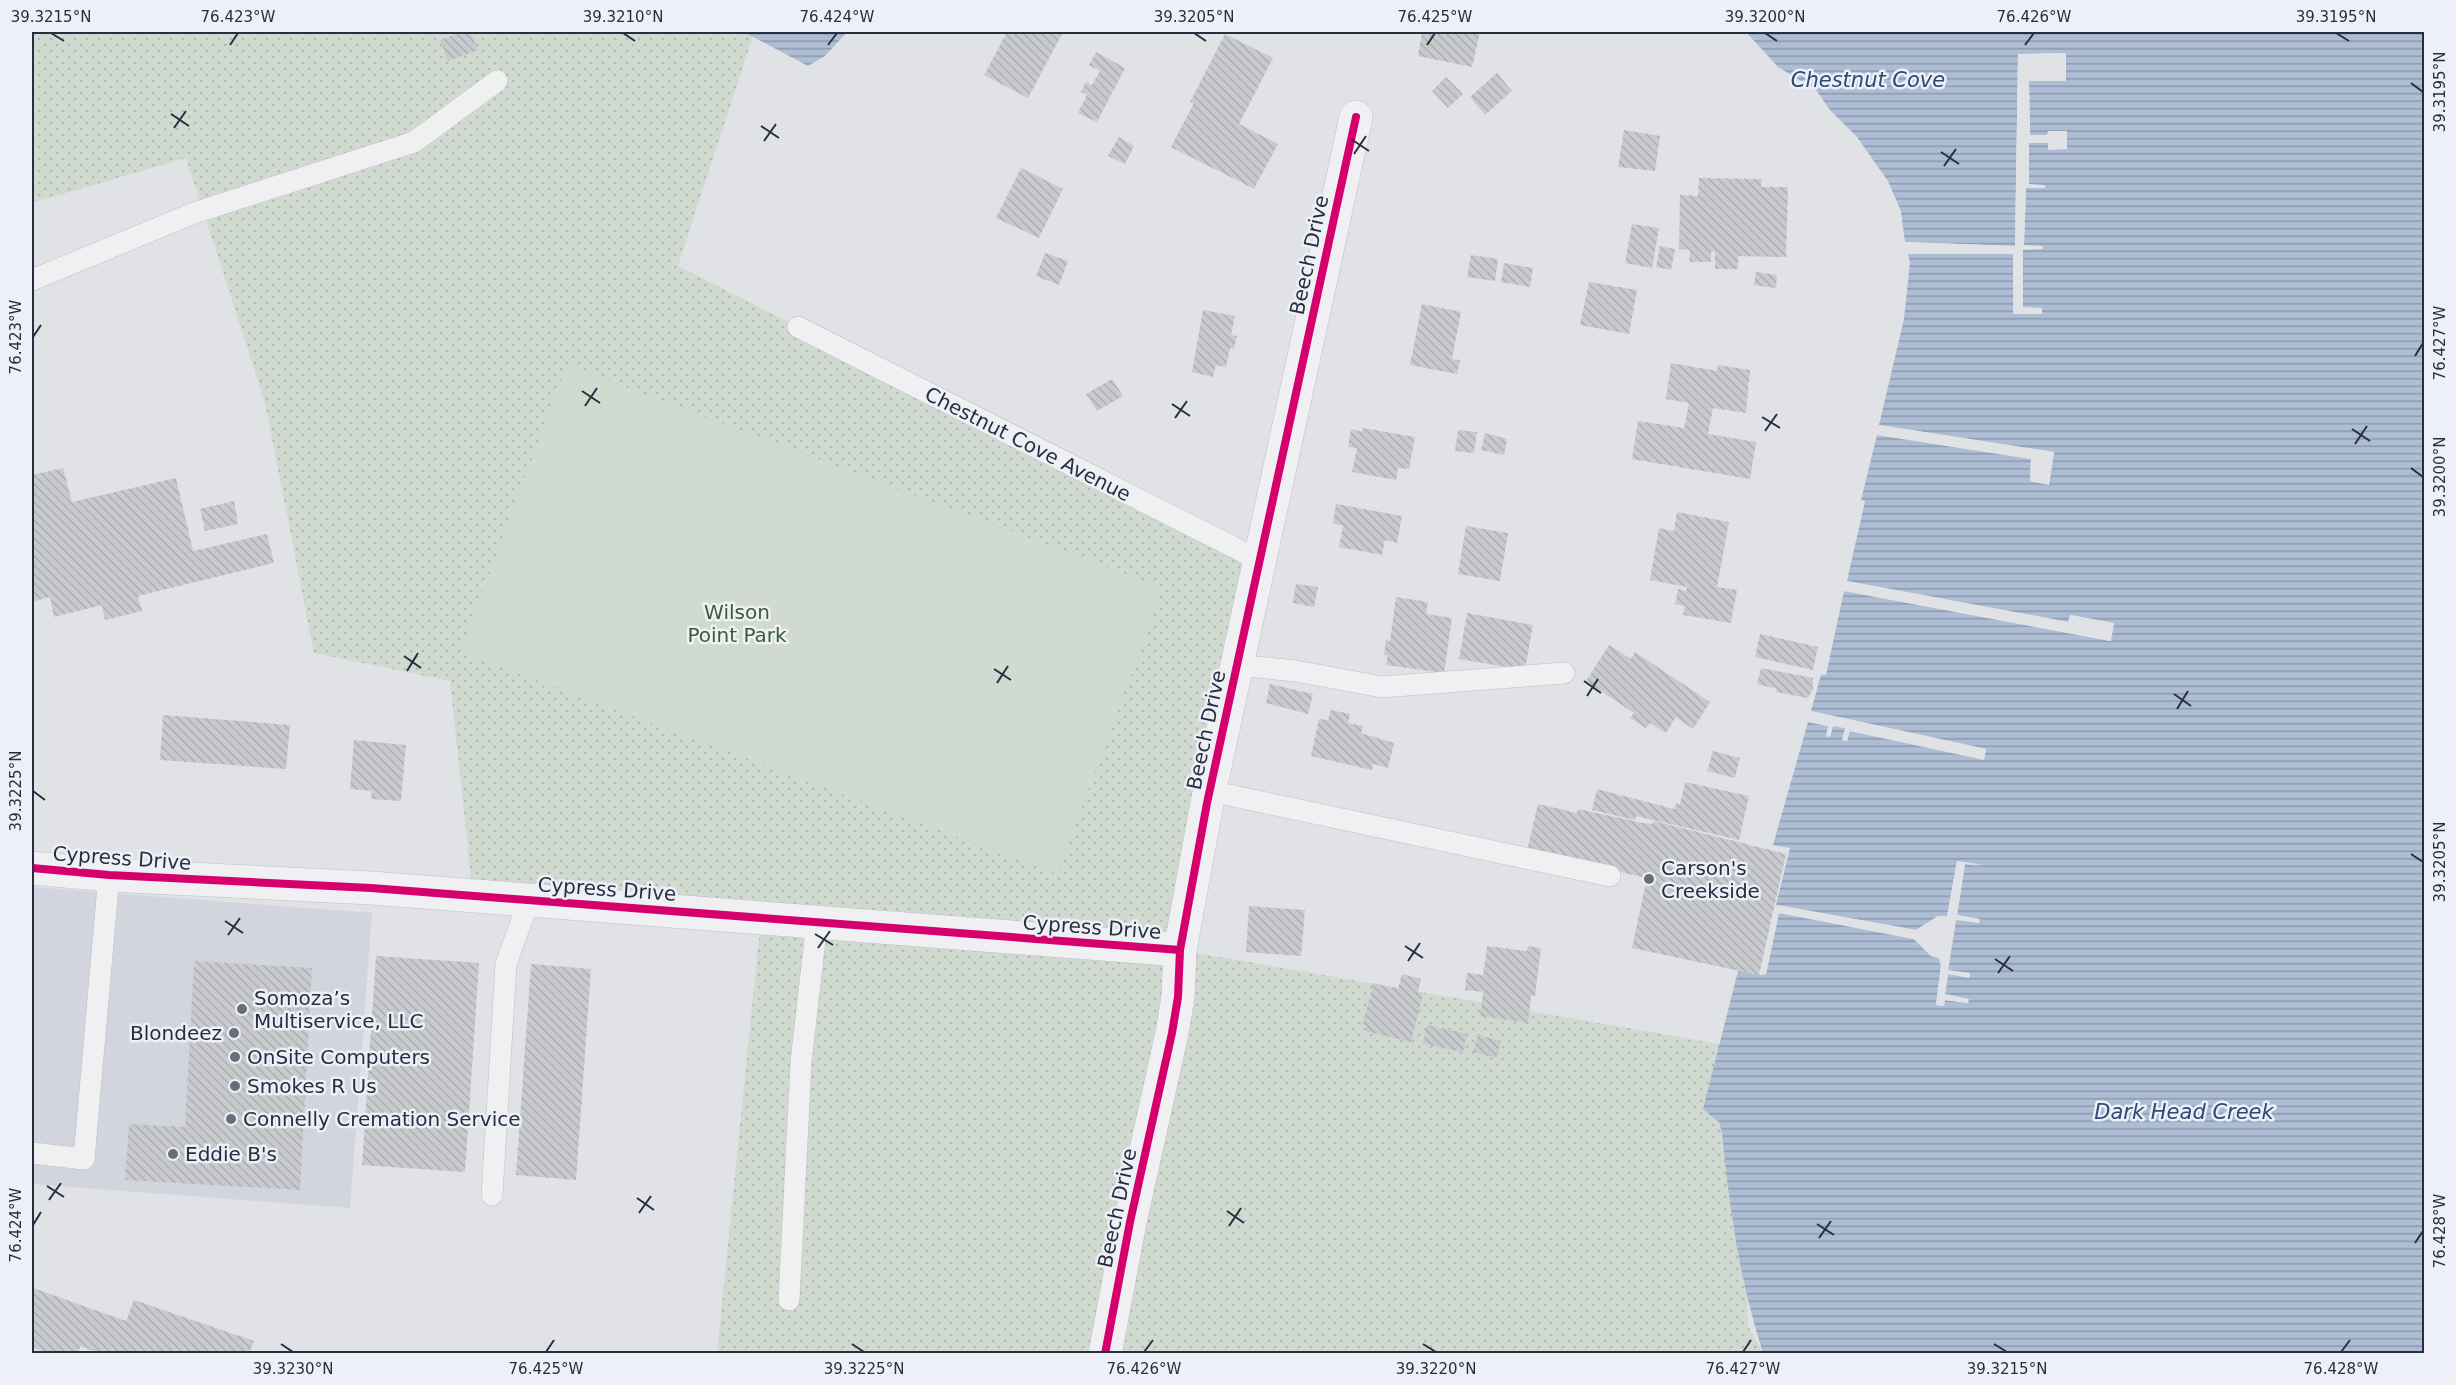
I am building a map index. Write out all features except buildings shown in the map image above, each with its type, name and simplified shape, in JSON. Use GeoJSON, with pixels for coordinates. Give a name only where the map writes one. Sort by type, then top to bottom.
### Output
{"type":"FeatureCollection","features":[{"type":"Feature","properties":{"kind":"street","name":"Beech Drive"},"geometry":{"type":"LineString","coordinates":[[1105,1353],[1130,1222],[1172,1033],[1178,997],[1180,950],[1209,791],[1356,117]]}},
{"type":"Feature","properties":{"kind":"street","name":"Cypress Drive"},"geometry":{"type":"LineString","coordinates":[[32,868],[109,875],[371,888],[1180,950]]}},
{"type":"Feature","properties":{"kind":"lane"},"geometry":{"type":"LineString","coordinates":[[32,280],[194,213],[414,142],[497,81]]}},
{"type":"Feature","properties":{"kind":"lane","name":"Chestnut Cove Avenue"},"geometry":{"type":"LineString","coordinates":[[798,327],[1259,560]]}},
{"type":"Feature","properties":{"kind":"lane"},"geometry":{"type":"LineString","coordinates":[[1237,665],[1296,671],[1382,687],[1564,674]]}},
{"type":"Feature","properties":{"kind":"lane"},"geometry":{"type":"LineString","coordinates":[[1209,791],[1610,876]]}},
{"type":"Feature","properties":{"kind":"lane"},"geometry":{"type":"LineString","coordinates":[[32,1153],[84,1159],[109,875]]}},
{"type":"Feature","properties":{"kind":"lane"},"geometry":{"type":"LineString","coordinates":[[492,1195],[506,964],[529,900]]}},
{"type":"Feature","properties":{"kind":"lane"},"geometry":{"type":"LineString","coordinates":[[789,1300],[801,1062],[817,922]]}},
{"type":"Feature","properties":{"kind":"shaded area"},"geometry":{"type":"Polygon","coordinates":[[[32,887],[372,913],[350,1208],[32,1184],[32,887]]]}},
{"type":"Feature","properties":{"kind":"green space","name":"Wilson Point Park"},"geometry":{"type":"Polygon","coordinates":[[[32,32],[744,32],[753,36],[678,266],[1259,560],[1180,950],[1743,1048],[1748,1326],[1763,1353],[717,1353],[761,918],[473,896],[450,681],[314,653],[265,403],[186,158],[32,203],[32,32]]]}},
{"type":"Feature","properties":{"kind":"green space"},"geometry":{"type":"Polygon","coordinates":[[[567,365],[1163,588],[1057,874],[460,652],[567,365]]]}},
{"type":"Feature","properties":{"kind":"water"},"geometry":{"type":"Polygon","coordinates":[[[744,32],[847,32],[825,56],[808,66],[744,32]]]}},
{"type":"Feature","properties":{"kind":"water","name":"Dark Head Creek"},"geometry":{"type":"Polygon","coordinates":[[[1746,32],[2424,32],[2424,1353],[1763,1353],[1736,1244],[1722,1132],[1719,1122],[1703,1109],[1738,971],[1766,974],[1779,913],[1914,939],[1931,956],[1939,958],[1941,966],[1936,1005],[1944,1006],[1945,1000],[1967,1003],[1968,999],[1945,994],[1948,974],[1969,978],[1970,974],[1948,970],[1956,919],[1978,923],[1980,920],[1957,915],[1965,864],[1984,867],[1957,861],[1947,917],[1938,916],[1916,930],[1776,905],[1790,848],[1773,845],[1808,722],[1828,726],[1830,737],[1833,726],[1845,728],[1843,740],[1847,741],[1849,731],[1984,759],[1986,749],[1811,711],[1821,675],[1826,675],[1844,591],[2110,641],[2114,623],[2070,615],[2069,622],[1847,581],[1865,501],[1861,500],[1877,435],[2031,459],[2030,481],[2049,484],[2054,452],[1879,425],[1904,319],[1910,262],[1908,254],[2013,254],[2013,314],[2042,314],[2042,308],[2023,308],[2023,249],[2043,249],[2043,247],[2024,245],[2026,188],[2045,188],[2045,185],[2029,185],[2029,143],[2048,143],[2048,149],[2066,149],[2067,131],[2048,132],[2048,135],[2030,135],[2029,81],[2066,81],[2066,53],[2018,54],[2015,246],[1905,242],[1901,211],[1888,181],[1857,137],[1830,110],[1816,90],[1778,67],[1746,32]]]}},
{"type":"Feature","properties":{"kind":"pier"},"geometry":{"type":"Polygon","coordinates":[[[2066,53],[2066,81],[2029,81],[2030,135],[2047,135],[2048,131],[2067,131],[2067,149],[2048,150],[2048,143],[2029,143],[2029,184],[2045,185],[2045,188],[2026,188],[2024,245],[2043,246],[2043,249],[2023,250],[2023,307],[2042,308],[2042,314],[2013,314],[2013,254],[1908,254],[1907,251],[2014,251],[2016,254],[2016,311],[2022,311],[2020,308],[2020,249],[2023,187],[2026,185],[2026,143],[2028,140],[2049,140],[2051,147],[2064,146],[2064,134],[2051,134],[2048,138],[2027,137],[2026,81],[2029,78],[2063,78],[2063,56],[2021,57],[2017,248],[1906,245],[1905,242],[2015,246],[2018,54],[2066,53]]]}},
{"type":"Feature","properties":{"kind":"pier"},"geometry":{"type":"Polygon","coordinates":[[[1879,425],[2054,452],[2049,485],[2030,481],[2031,459],[1877,435],[1878,432],[2032,456],[2034,459],[2033,479],[2046,481],[2051,455],[1879,428],[1879,425]]]}},
{"type":"Feature","properties":{"kind":"pier"},"geometry":{"type":"Polygon","coordinates":[[[1847,581],[2068,622],[2070,615],[2114,623],[2111,641],[1844,591],[1845,588],[2108,637],[2111,625],[2073,618],[2068,625],[1846,584],[1847,581]]]}},
{"type":"Feature","properties":{"kind":"pier"},"geometry":{"type":"Polygon","coordinates":[[[1811,711],[1986,749],[1984,760],[1850,731],[1847,741],[1842,740],[1845,728],[1833,726],[1830,737],[1826,736],[1828,726],[1808,722],[1809,719],[1982,756],[1983,752],[1810,714],[1811,711]]]}},
{"type":"Feature","properties":{"kind":"pier"},"geometry":{"type":"Polygon","coordinates":[[[1957,861],[1985,865],[1965,864],[1957,915],[1980,919],[1979,923],[1956,920],[1948,970],[1970,973],[1969,978],[1948,974],[1945,994],[1969,999],[1968,1003],[1945,1000],[1944,1006],[1936,1005],[1941,966],[1939,958],[1931,956],[1914,939],[1779,913],[1766,974],[1761,973],[1761,970],[1764,971],[1776,912],[1780,910],[1916,936],[1933,953],[1942,957],[1944,966],[1941,1002],[1962,865],[1959,864],[1950,918],[1939,919],[1917,932],[1776,907],[1776,905],[1916,930],[1938,916],[1947,916],[1957,861]]]}},
{"type":"Feature","properties":{"kind":"cycle path"},"geometry":{"type":"LineString","coordinates":[[1105,1354],[1130,1222],[1172,1033],[1178,997],[1180,950],[1207,803],[1356,117]]}},
{"type":"Feature","properties":{"kind":"cycle path"},"geometry":{"type":"LineString","coordinates":[[32,868],[109,875],[371,888],[1180,950]]}},
{"type":"Feature","properties":{"kind":"place","name":"Carson's Creekside"},"geometry":{"type":"Point","coordinates":[1649,879]}},
{"type":"Feature","properties":{"kind":"place","name":"Somoza’s Multiservice, LLC"},"geometry":{"type":"Point","coordinates":[242,1009]}},
{"type":"Feature","properties":{"kind":"place","name":"Blondeez"},"geometry":{"type":"Point","coordinates":[234,1033]}},
{"type":"Feature","properties":{"kind":"place","name":"OnSite Computers"},"geometry":{"type":"Point","coordinates":[235,1057]}},
{"type":"Feature","properties":{"kind":"place","name":"Smokes R Us"},"geometry":{"type":"Point","coordinates":[235,1086]}},
{"type":"Feature","properties":{"kind":"place","name":"Connelly Cremation Service"},"geometry":{"type":"Point","coordinates":[231,1119]}},
{"type":"Feature","properties":{"kind":"place","name":"Eddie B's"},"geometry":{"type":"Point","coordinates":[173,1154]}},
{"type":"Feature","properties":{"kind":"water label","name":"Chestnut Cove"},"geometry":{"type":"Point","coordinates":[1868,80]}}]}
